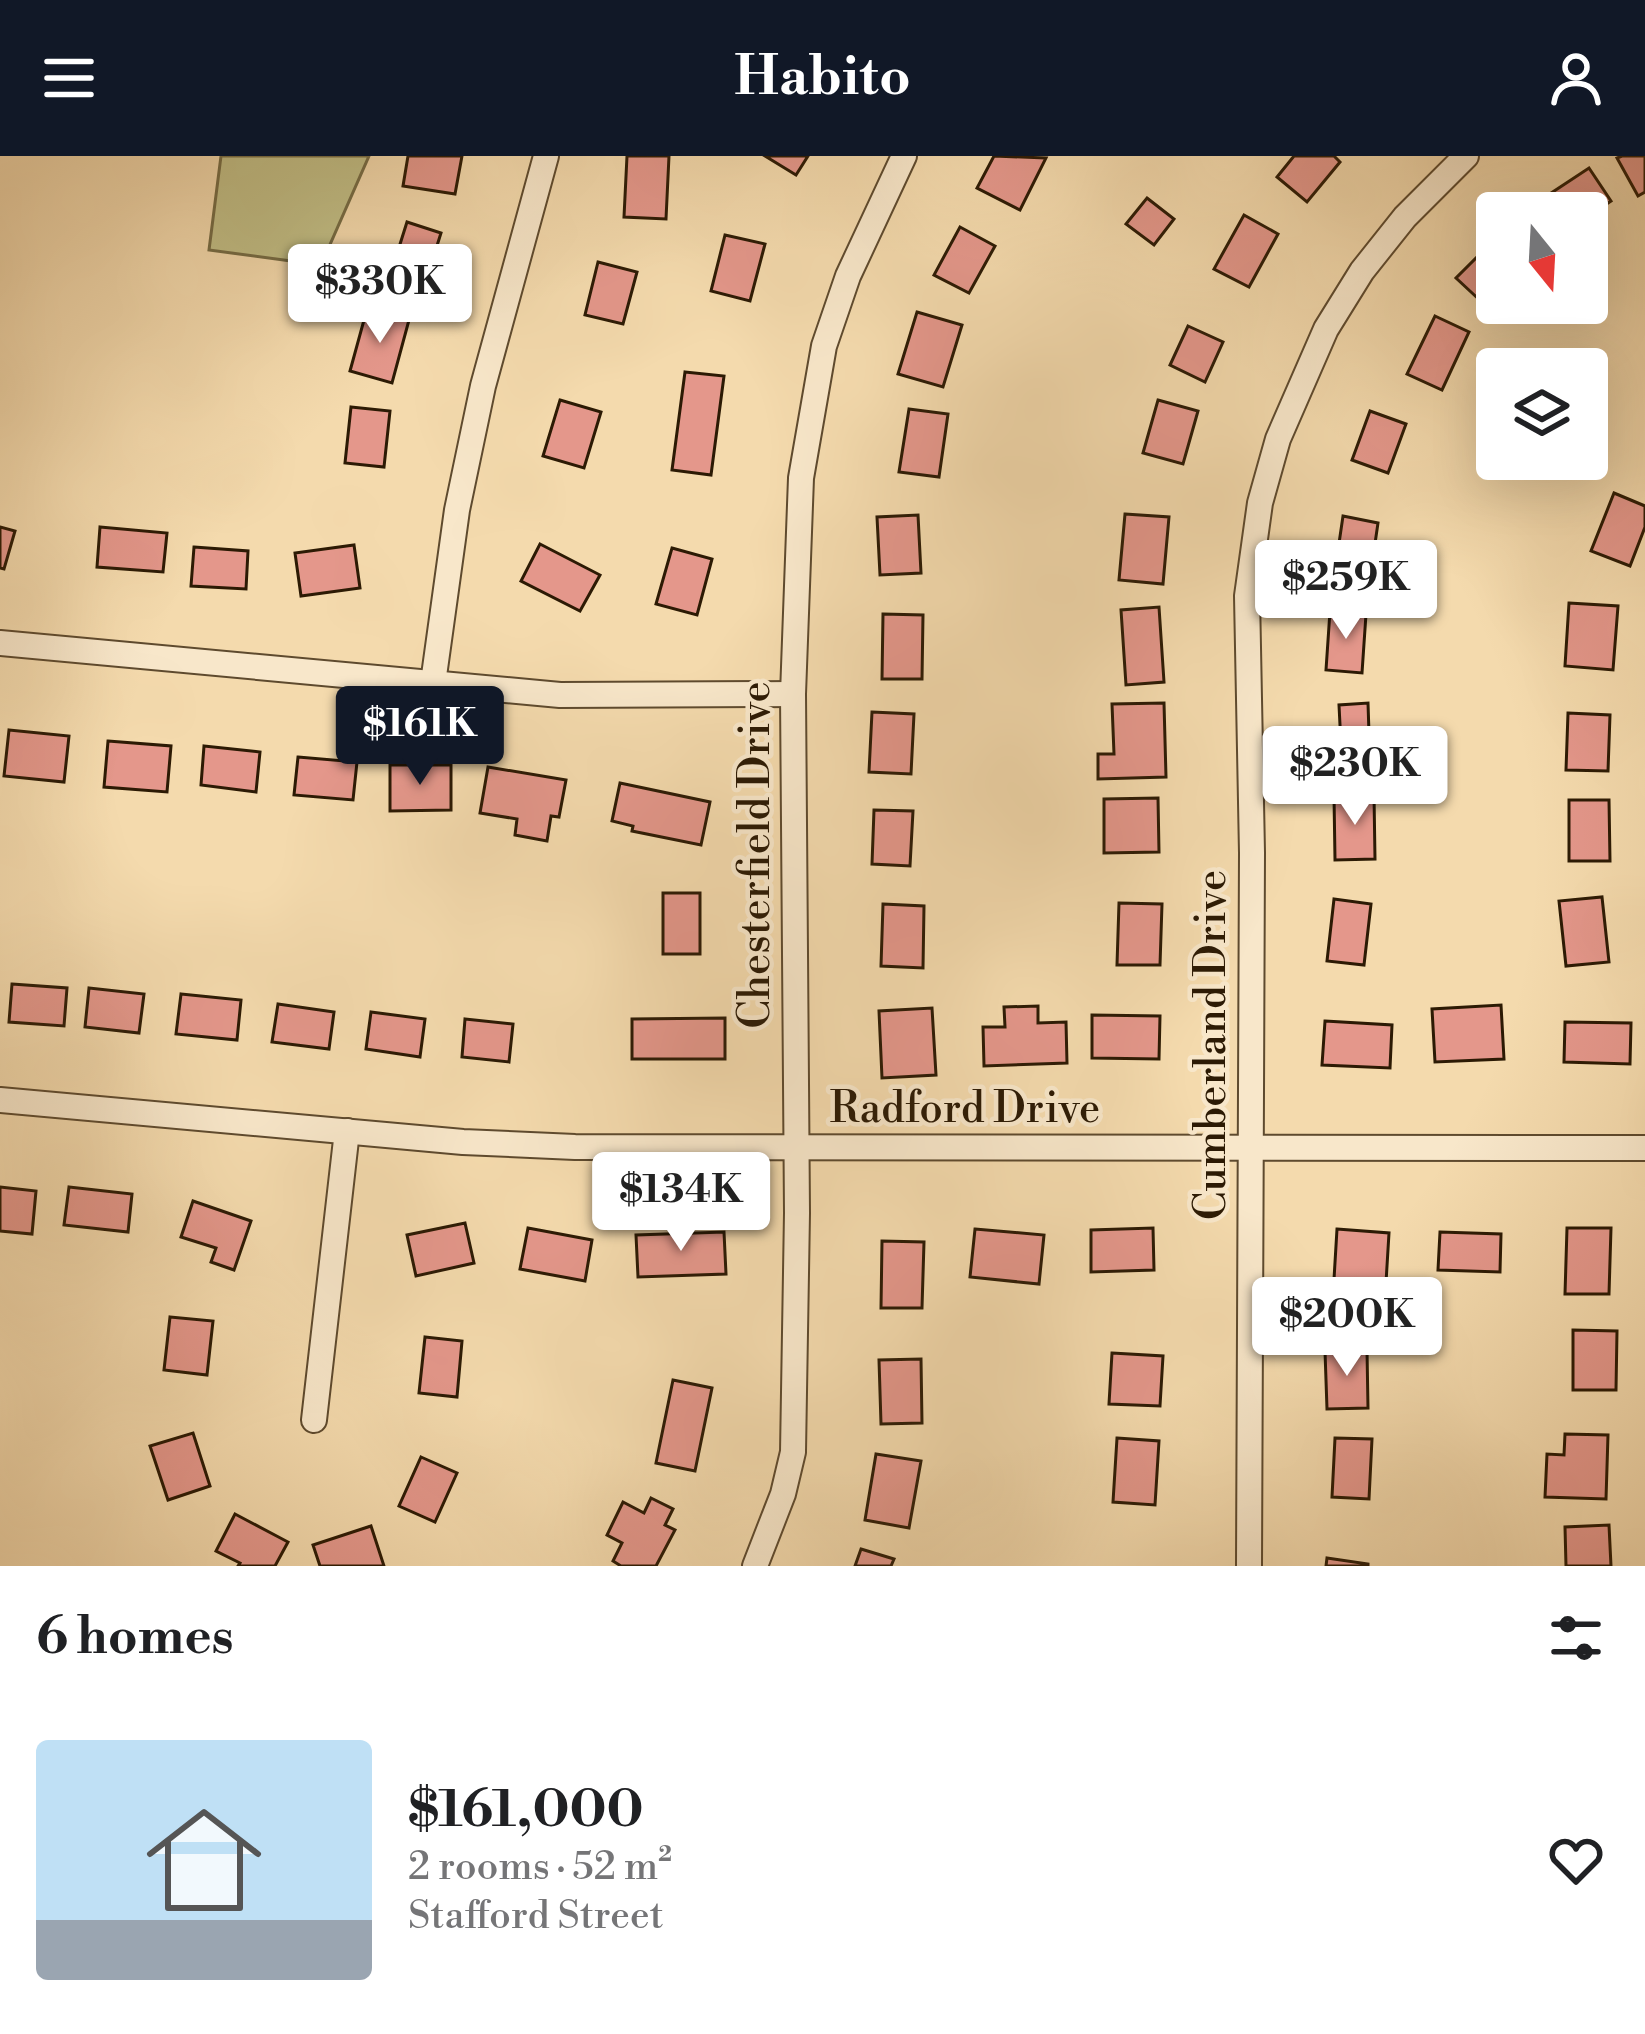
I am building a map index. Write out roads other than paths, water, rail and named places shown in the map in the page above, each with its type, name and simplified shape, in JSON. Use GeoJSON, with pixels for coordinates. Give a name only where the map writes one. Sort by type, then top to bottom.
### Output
{"type":"FeatureCollection","features":[{"type":"Feature","properties":{"kind":"street"},"geometry":{"type":"LineString","coordinates":[[433,683],[458,510],[483,386],[546,156]]}},
{"type":"Feature","properties":{"kind":"street","name":"Chesterfield Drive"},"geometry":{"type":"LineString","coordinates":[[755,1566],[783,1494],[793,1452],[793,694],[801,478],[824,346],[848,276],[904,156]]}},
{"type":"Feature","properties":{"kind":"street","name":"Cumberland Drive"},"geometry":{"type":"LineString","coordinates":[[1249,1566],[1252,853],[1247,596],[1260,503],[1278,439],[1326,329],[1362,271],[1405,217],[1466,156]]}},
{"type":"Feature","properties":{"kind":"street"},"geometry":{"type":"LineString","coordinates":[[0,643],[560,695],[793,694]]}},
{"type":"Feature","properties":{"kind":"street","name":"Radford Drive"},"geometry":{"type":"LineString","coordinates":[[0,1100],[575,1147],[1645,1148]]}},
{"type":"Feature","properties":{"kind":"street"},"geometry":{"type":"LineString","coordinates":[[314,1420],[347,1131]]}}]}
